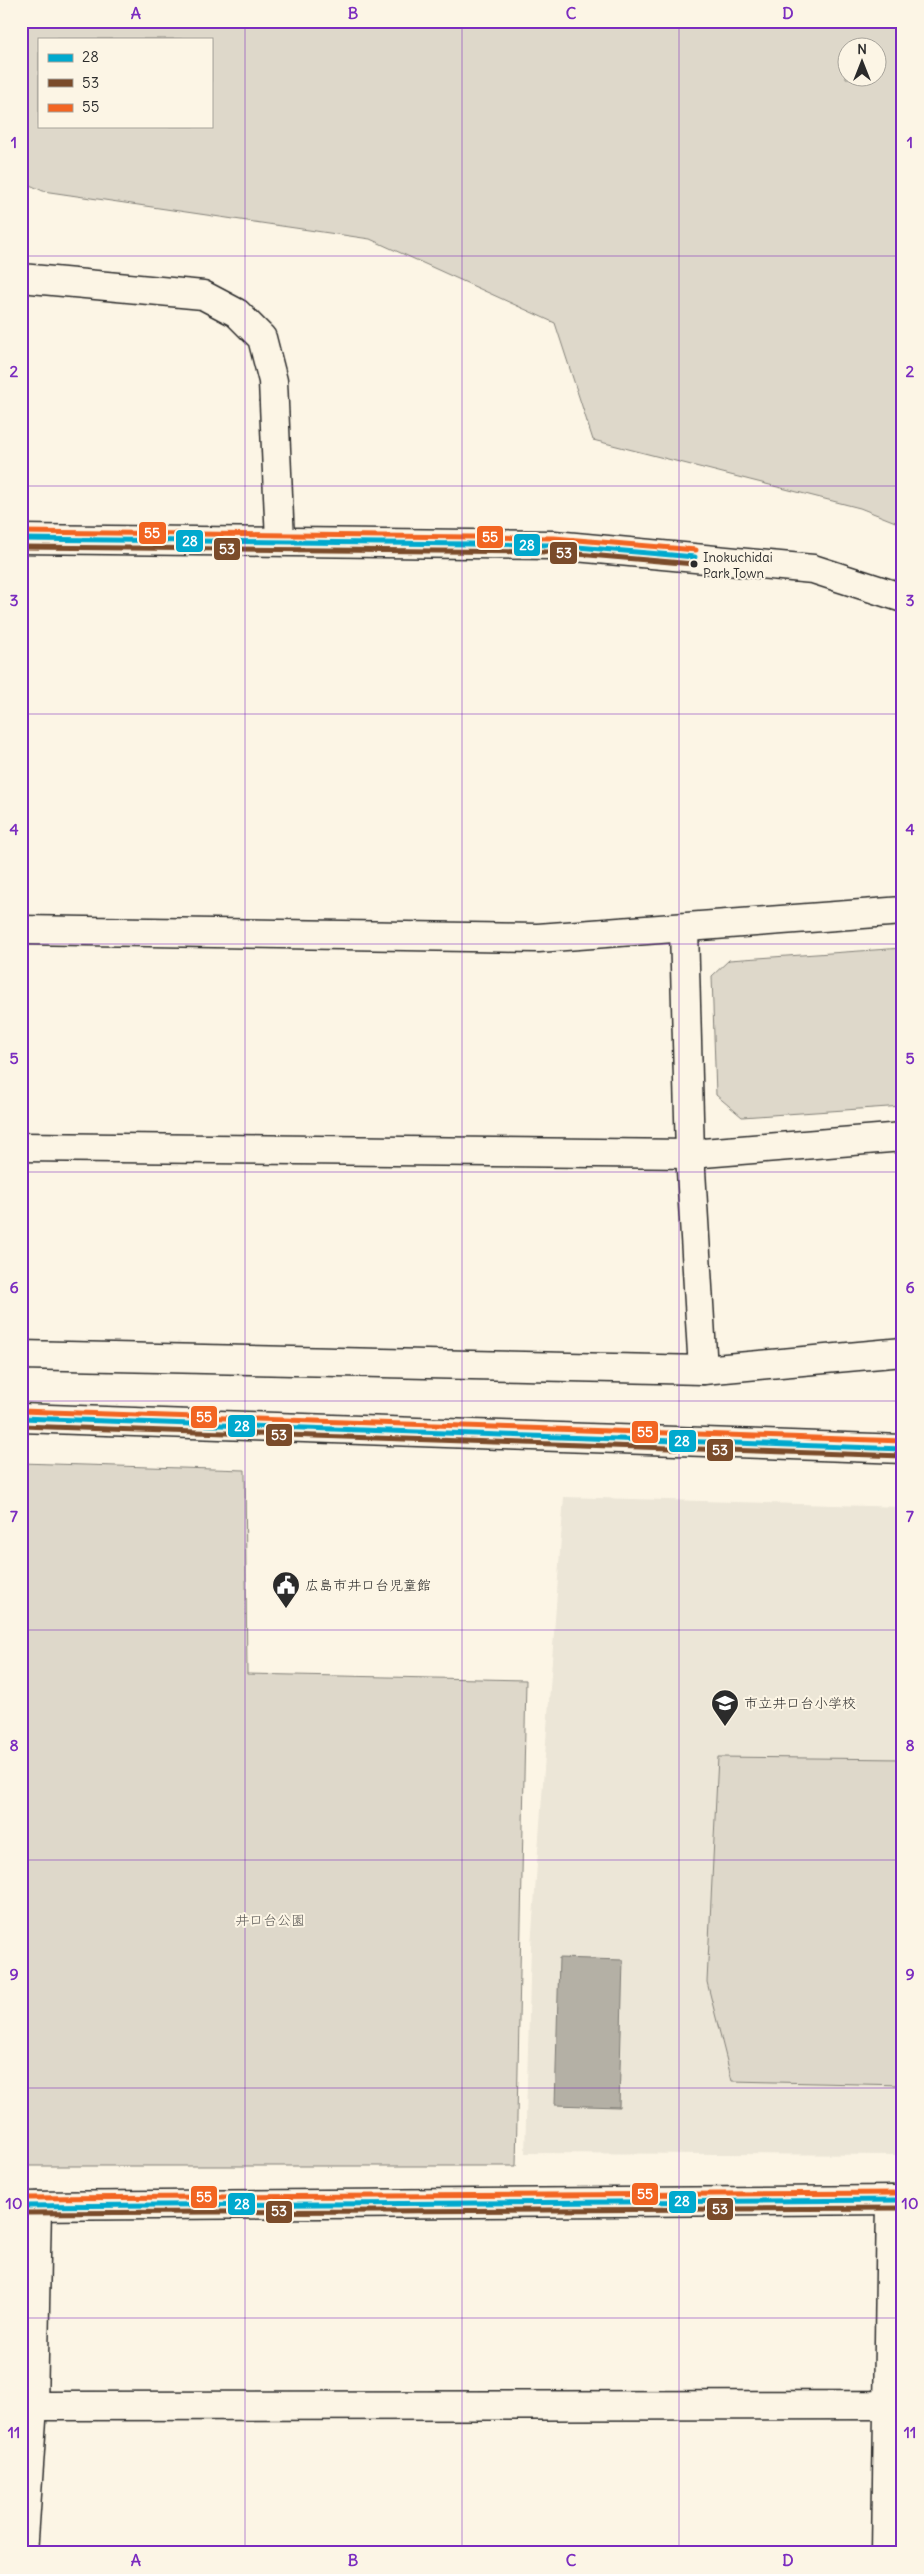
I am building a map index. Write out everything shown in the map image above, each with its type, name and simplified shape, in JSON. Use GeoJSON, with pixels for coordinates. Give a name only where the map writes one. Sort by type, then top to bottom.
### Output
{"type":"FeatureCollection","features":[{"type":"Feature","properties":{"kind":"street"},"geometry":{"type":"LineString","coordinates":[[21,278],[203,295],[237,313],[262,338],[273,381],[280,542]]}},
{"type":"Feature","properties":{"kind":"street"},"geometry":{"type":"LineString","coordinates":[[21,539],[554,545],[813,569],[903,598]]}},
{"type":"Feature","properties":{"kind":"street"},"geometry":{"type":"LineString","coordinates":[[21,930],[538,938],[684,929],[903,911]]}},
{"type":"Feature","properties":{"kind":"street"},"geometry":{"type":"LineString","coordinates":[[684,929],[690,1154],[703,1370]]}},
{"type":"Feature","properties":{"kind":"street"},"geometry":{"type":"LineString","coordinates":[[21,1147],[690,1154],[903,1137]]}},
{"type":"Feature","properties":{"kind":"street"},"geometry":{"type":"LineString","coordinates":[[21,1355],[703,1370],[903,1352]]}},
{"type":"Feature","properties":{"kind":"street"},"geometry":{"type":"LineString","coordinates":[[21,1418],[903,1449]]}},
{"type":"Feature","properties":{"kind":"street"},"geometry":{"type":"LineString","coordinates":[[24,2553],[33,2406],[29,2206],[897,2200],[896,2402],[886,2553]]}},
{"type":"Feature","properties":{"kind":"street"},"geometry":{"type":"LineString","coordinates":[[33,2406],[896,2402]]}},
{"type":"Feature","properties":{"kind":"shaded area","name":"市立井口台小学校"},"geometry":{"type":"Polygon","coordinates":[[[564,1497],[903,1507],[903,2155],[525,2153],[531,1946],[564,1497]]]}},
{"type":"Feature","properties":{"kind":"shaded area"},"geometry":{"type":"Polygon","coordinates":[[[559,1958],[623,1960],[619,2107],[555,2105],[559,1958]]]}},
{"type":"Feature","properties":{"kind":"green space"},"geometry":{"type":"Polygon","coordinates":[[[21,21],[903,21],[903,525],[860,508],[593,440],[555,323],[370,239],[43,191],[21,181],[21,21]]]}},
{"type":"Feature","properties":{"kind":"green space"},"geometry":{"type":"Polygon","coordinates":[[[903,948],[903,1106],[742,1117],[716,1095],[712,976],[729,960],[903,948]]]}},
{"type":"Feature","properties":{"kind":"green space","name":"井口台公園"},"geometry":{"type":"Polygon","coordinates":[[[21,1463],[245,1470],[247,1674],[526,1680],[516,2166],[21,2166],[21,1463]]]}},
{"type":"Feature","properties":{"kind":"green space"},"geometry":{"type":"Polygon","coordinates":[[[718,1757],[903,1759],[903,2085],[732,2081],[707,1982],[718,1757]]]}},
{"type":"Feature","properties":{"kind":"transit line","name":"55"},"geometry":{"type":"LineString","coordinates":[[21,532],[554,538],[696,550]]}},
{"type":"Feature","properties":{"kind":"transit line","name":"28"},"geometry":{"type":"LineString","coordinates":[[21,539],[554,545],[695,557]]}},
{"type":"Feature","properties":{"kind":"transit line","name":"53"},"geometry":{"type":"LineString","coordinates":[[21,547],[554,552],[694,564]]}},
{"type":"Feature","properties":{"kind":"transit line","name":"55"},"geometry":{"type":"LineString","coordinates":[[21,1411],[903,1441]]}},
{"type":"Feature","properties":{"kind":"transit line","name":"28"},"geometry":{"type":"LineString","coordinates":[[21,1418],[903,1449]]}},
{"type":"Feature","properties":{"kind":"transit line","name":"53"},"geometry":{"type":"LineString","coordinates":[[21,1426],[903,1456]]}},
{"type":"Feature","properties":{"kind":"transit line","name":"55"},"geometry":{"type":"LineString","coordinates":[[21,2198],[903,2193]]}},
{"type":"Feature","properties":{"kind":"transit line","name":"28"},"geometry":{"type":"LineString","coordinates":[[21,2206],[903,2200]]}},
{"type":"Feature","properties":{"kind":"transit line","name":"53"},"geometry":{"type":"LineString","coordinates":[[21,2213],[903,2208]]}},
{"type":"Feature","properties":{"kind":"place","name":"Inokuchidai Park Town"},"geometry":{"type":"Point","coordinates":[694,564]}},
{"type":"Feature","properties":{"kind":"place","name":"広島市井口台児童館"},"geometry":{"type":"Point","coordinates":[286,1609]}},
{"type":"Feature","properties":{"kind":"place","name":"市立井口台小学校"},"geometry":{"type":"Point","coordinates":[725,1727]}}]}
